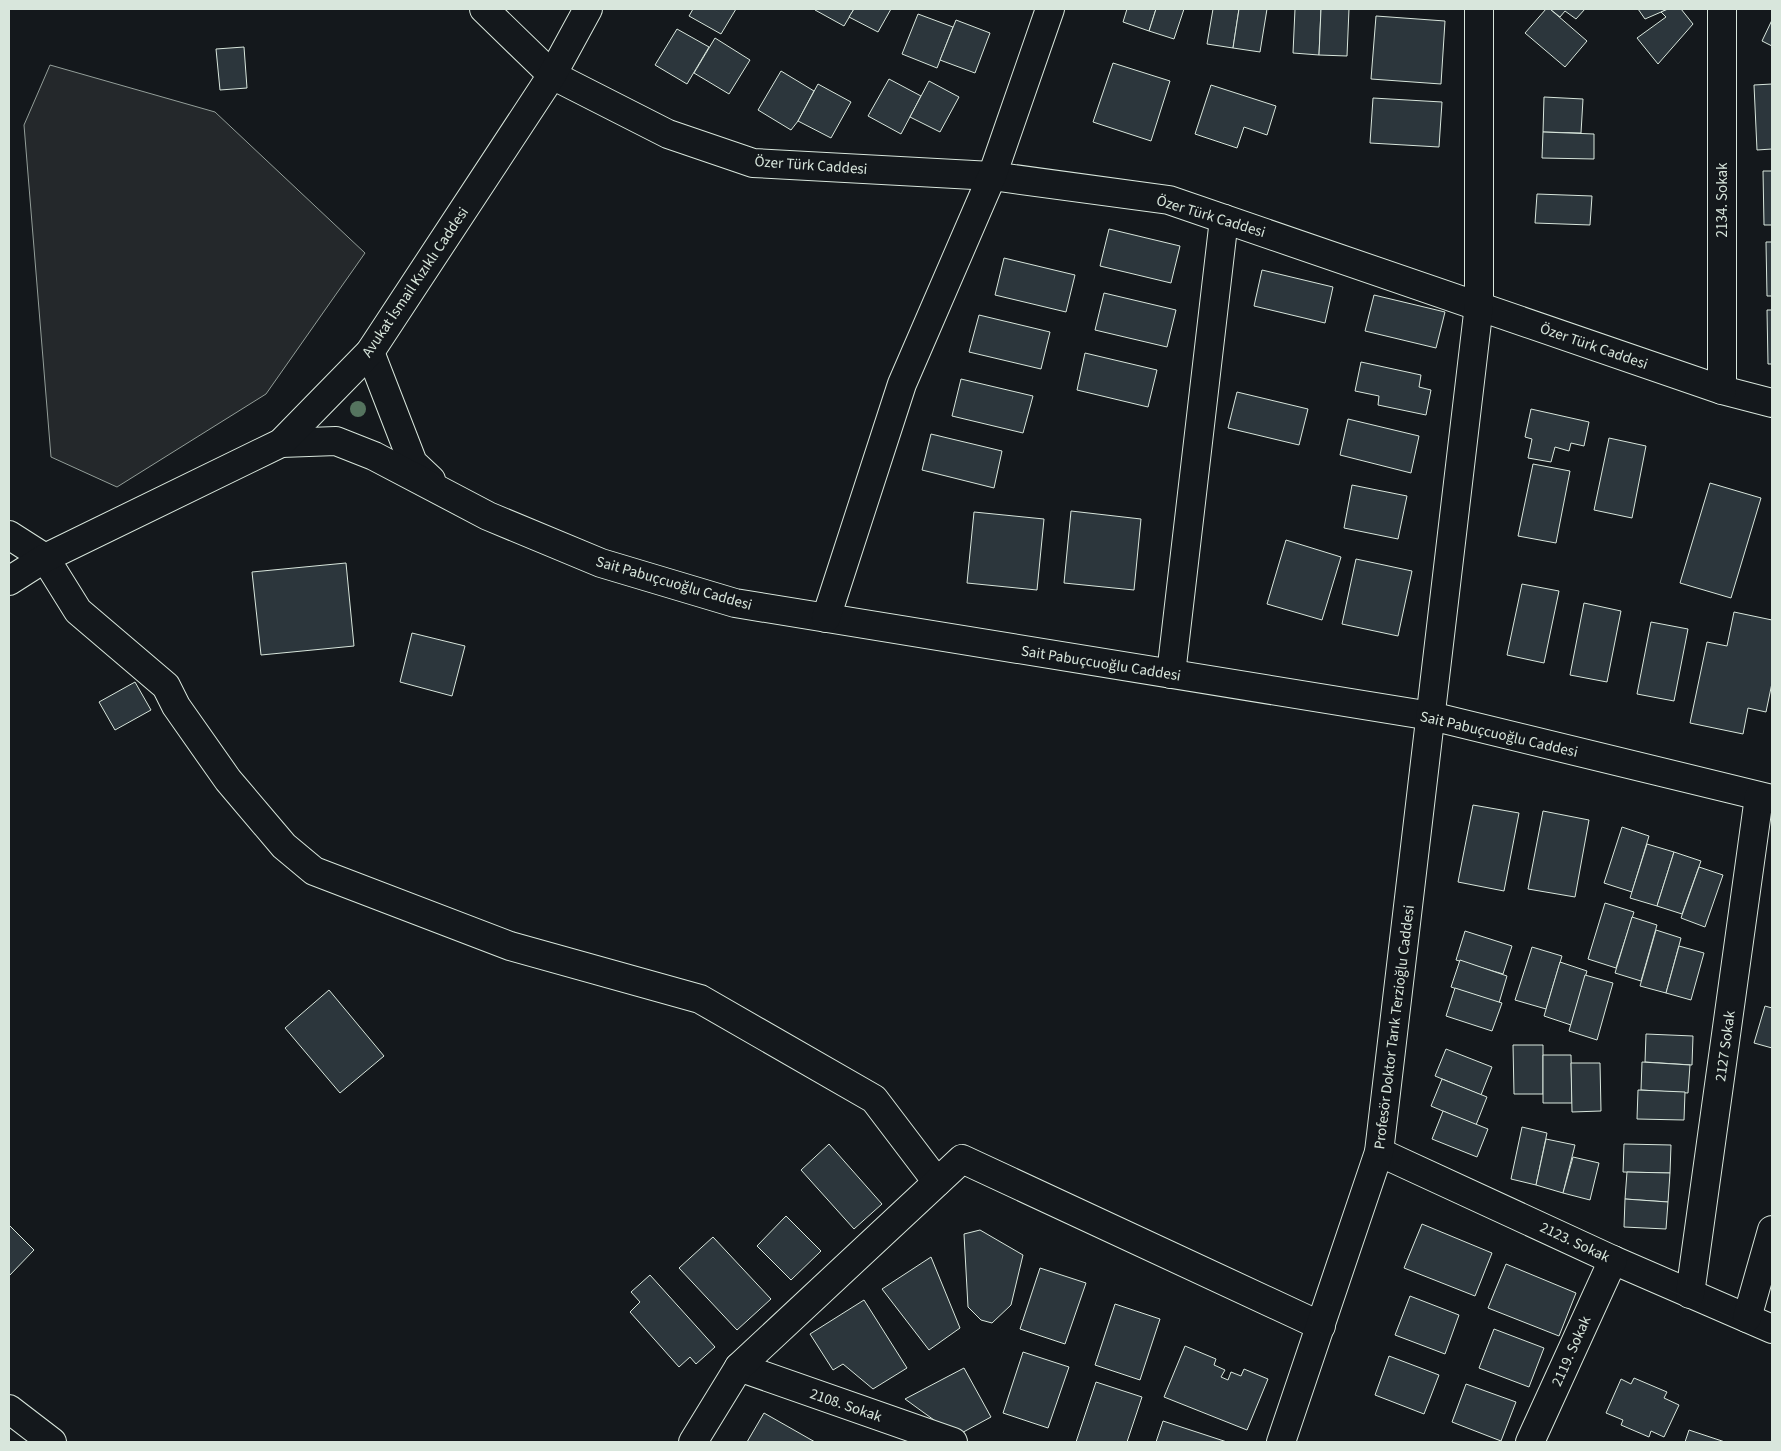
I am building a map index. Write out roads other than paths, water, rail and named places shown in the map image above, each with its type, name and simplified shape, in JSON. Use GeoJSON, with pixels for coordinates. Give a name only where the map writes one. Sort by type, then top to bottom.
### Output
{"type":"FeatureCollection","features":[{"type":"Feature","properties":{"kind":"street","name":"Özer Türk Caddesi"},"geometry":{"type":"LineString","coordinates":[[484,9],[552,75],[668,134],[753,163],[992,176],[1169,200],[1722,390],[1772,403]]}},
{"type":"Feature","properties":{"kind":"street","name":"Avukat İsmail Kızıklı Caddesi"},"geometry":{"type":"LineString","coordinates":[[9,581],[45,558],[281,444],[370,352],[552,75],[588,9]]}},
{"type":"Feature","properties":{"kind":"street"},"geometry":{"type":"LineString","coordinates":[[826,618],[902,384],[992,176],[1050,9]]}},
{"type":"Feature","properties":{"kind":"street","name":"Profesör Doktor Tarık Terzioğlu Caddesi"},"geometry":{"type":"LineString","coordinates":[[1281,1442],[1379,1152],[1478,306],[1479,9]]}},
{"type":"Feature","properties":{"kind":"street","name":"2134. Sokak"},"geometry":{"type":"LineString","coordinates":[[1722,9],[1722,390]]}},
{"type":"Feature","properties":{"kind":"street"},"geometry":{"type":"LineString","coordinates":[[1171,674],[1224,219]]}},
{"type":"Feature","properties":{"kind":"street"},"geometry":{"type":"LineString","coordinates":[[370,352],[413,463],[442,490]]}},
{"type":"Feature","properties":{"kind":"street"},"geometry":{"type":"LineString","coordinates":[[281,444],[336,441],[374,456],[442,490]]}},
{"type":"Feature","properties":{"kind":"street","name":"Sait Pabuçcuoğlu Caddesi"},"geometry":{"type":"LineString","coordinates":[[442,490],[488,516],[601,564],[735,603],[1431,716],[1766,798]]}},
{"type":"Feature","properties":{"kind":"street"},"geometry":{"type":"LineString","coordinates":[[9,535],[45,558],[78,611],[166,686],[176,706],[228,780],[284,846],[314,871],[510,946],[700,999],[874,1099],[937,1182]]}},
{"type":"Feature","properties":{"kind":"street","name":"2127 Sokak"},"geometry":{"type":"LineString","coordinates":[[1690,1294],[1766,798]]}},
{"type":"Feature","properties":{"kind":"street","name":"2123. Sokak"},"geometry":{"type":"LineString","coordinates":[[1379,1152],[1613,1260],[1772,1329]]}},
{"type":"Feature","properties":{"kind":"street"},"geometry":{"type":"LineString","coordinates":[[693,1442],[739,1367],[962,1159],[1321,1326]]}},
{"type":"Feature","properties":{"kind":"street"},"geometry":{"type":"LineString","coordinates":[[1747,1318],[1772,1230]]}},
{"type":"Feature","properties":{"kind":"street","name":"2119. Sokak"},"geometry":{"type":"LineString","coordinates":[[1530,1442],[1613,1260]]}},
{"type":"Feature","properties":{"kind":"street","name":"2108. Sokak"},"geometry":{"type":"LineString","coordinates":[[739,1367],[953,1442]]}},
{"type":"Feature","properties":{"kind":"street"},"geometry":{"type":"LineString","coordinates":[[9,1409],[52,1442]]}}]}
